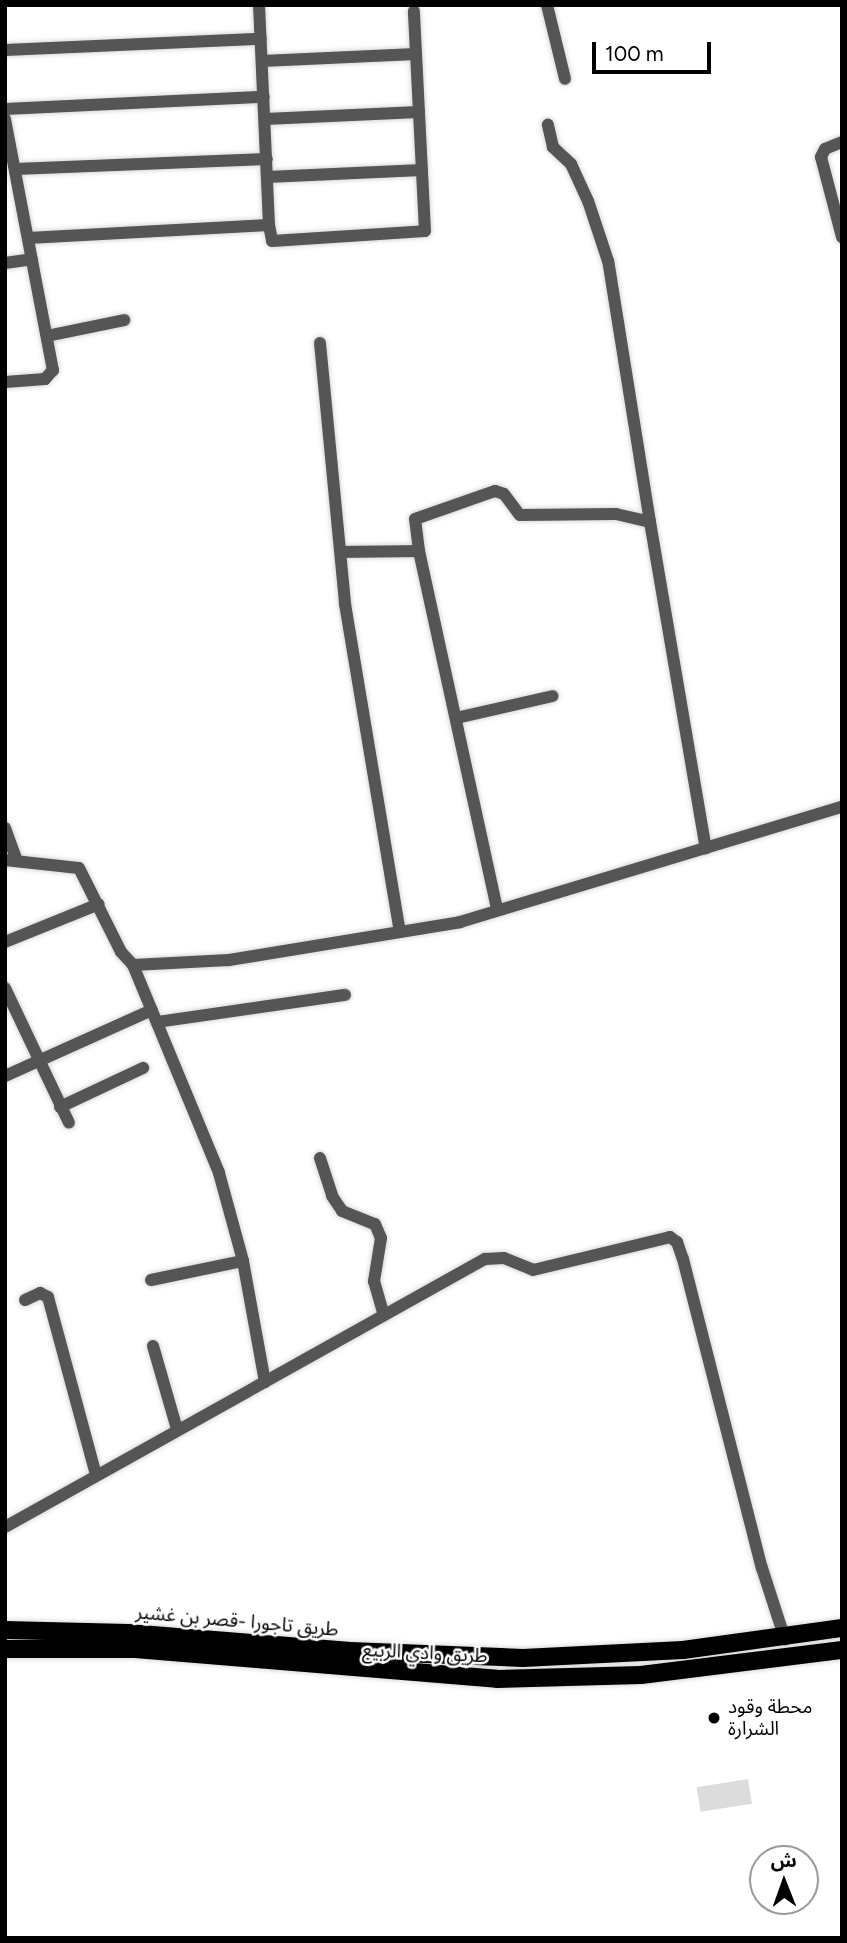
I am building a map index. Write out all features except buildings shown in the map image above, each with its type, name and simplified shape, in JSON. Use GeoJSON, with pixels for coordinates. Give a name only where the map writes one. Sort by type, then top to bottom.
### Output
{"type":"FeatureCollection","features":[{"type":"Feature","properties":{"kind":"highway","name":"طريق تاجورا -قصر بن غشير"},"geometry":{"type":"LineString","coordinates":[[5,1630],[128,1633],[350,1651],[523,1658],[646,1653],[785,1639],[842,1628]]}},
{"type":"Feature","properties":{"kind":"highway","name":"طريق وادي الربيع"},"geometry":{"type":"LineString","coordinates":[[5,1649],[135,1649],[497,1679],[641,1675],[842,1650]]}},
{"type":"Feature","properties":{"kind":"street"},"geometry":{"type":"LineString","coordinates":[[259,5],[269,225],[272,241],[425,231],[414,11]]}},
{"type":"Feature","properties":{"kind":"street"},"geometry":{"type":"LineString","coordinates":[[547,5],[565,79]]}},
{"type":"Feature","properties":{"kind":"street"},"geometry":{"type":"LineString","coordinates":[[5,50],[261,39]]}},
{"type":"Feature","properties":{"kind":"street"},"geometry":{"type":"LineString","coordinates":[[262,61],[416,54]]}},
{"type":"Feature","properties":{"kind":"street"},"geometry":{"type":"LineString","coordinates":[[5,109],[264,97]]}},
{"type":"Feature","properties":{"kind":"street"},"geometry":{"type":"LineString","coordinates":[[265,119],[419,112]]}},
{"type":"Feature","properties":{"kind":"street"},"geometry":{"type":"LineString","coordinates":[[5,382],[51,376],[47,336],[6,125]]}},
{"type":"Feature","properties":{"kind":"street"},"geometry":{"type":"LineString","coordinates":[[548,125],[553,147],[571,164],[588,201],[608,261],[706,848]]}},
{"type":"Feature","properties":{"kind":"street"},"geometry":{"type":"LineString","coordinates":[[842,142],[825,149],[821,157],[842,237]]}},
{"type":"Feature","properties":{"kind":"street"},"geometry":{"type":"LineString","coordinates":[[15,169],[267,159]]}},
{"type":"Feature","properties":{"kind":"street"},"geometry":{"type":"LineString","coordinates":[[267,177],[422,170]]}},
{"type":"Feature","properties":{"kind":"street"},"geometry":{"type":"LineString","coordinates":[[28,238],[269,225]]}},
{"type":"Feature","properties":{"kind":"street"},"geometry":{"type":"LineString","coordinates":[[5,263],[32,259]]}},
{"type":"Feature","properties":{"kind":"street"},"geometry":{"type":"LineString","coordinates":[[47,336],[124,320]]}},
{"type":"Feature","properties":{"kind":"street"},"geometry":{"type":"LineString","coordinates":[[320,343],[341,552],[400,932]]}},
{"type":"Feature","properties":{"kind":"street"},"geometry":{"type":"LineString","coordinates":[[497,910],[419,551],[415,519],[495,491],[504,494],[520,515],[616,513],[650,522]]}},
{"type":"Feature","properties":{"kind":"street"},"geometry":{"type":"LineString","coordinates":[[341,552],[419,551]]}},
{"type":"Feature","properties":{"kind":"street"},"geometry":{"type":"LineString","coordinates":[[456,718],[553,696]]}},
{"type":"Feature","properties":{"kind":"street"},"geometry":{"type":"LineString","coordinates":[[133,965],[229,960],[460,922],[842,807]]}},
{"type":"Feature","properties":{"kind":"street"},"geometry":{"type":"LineString","coordinates":[[5,828],[11,860],[79,868],[121,952],[133,965],[219,1172],[243,1261],[265,1382]]}},
{"type":"Feature","properties":{"kind":"street"},"geometry":{"type":"LineString","coordinates":[[5,942],[99,904]]}},
{"type":"Feature","properties":{"kind":"street"},"geometry":{"type":"LineString","coordinates":[[5,988],[69,1123]]}},
{"type":"Feature","properties":{"kind":"street"},"geometry":{"type":"LineString","coordinates":[[5,1076],[155,1016],[345,995]]}},
{"type":"Feature","properties":{"kind":"street"},"geometry":{"type":"LineString","coordinates":[[60,1107],[143,1068]]}},
{"type":"Feature","properties":{"kind":"street"},"geometry":{"type":"LineString","coordinates":[[320,1157],[331,1196],[342,1211],[375,1224],[381,1238],[374,1281],[384,1315]]}},
{"type":"Feature","properties":{"kind":"street"},"geometry":{"type":"LineString","coordinates":[[5,1527],[177,1429],[494,1256],[533,1270],[663,1237],[677,1242],[762,1568],[785,1639]]}},
{"type":"Feature","properties":{"kind":"street"},"geometry":{"type":"LineString","coordinates":[[151,1280],[243,1261]]}},
{"type":"Feature","properties":{"kind":"street"},"geometry":{"type":"LineString","coordinates":[[26,1300],[40,1293],[48,1297],[96,1475]]}},
{"type":"Feature","properties":{"kind":"street"},"geometry":{"type":"LineString","coordinates":[[153,1346],[177,1429]]}},
{"type":"Feature","properties":{"kind":"shaded area"},"geometry":{"type":"Polygon","coordinates":[[[748,1779],[752,1804],[701,1812],[697,1787],[748,1779]]]}},
{"type":"Feature","properties":{"kind":"place","name":"محطة وقود الشرارة"},"geometry":{"type":"Point","coordinates":[714,1718]}}]}
